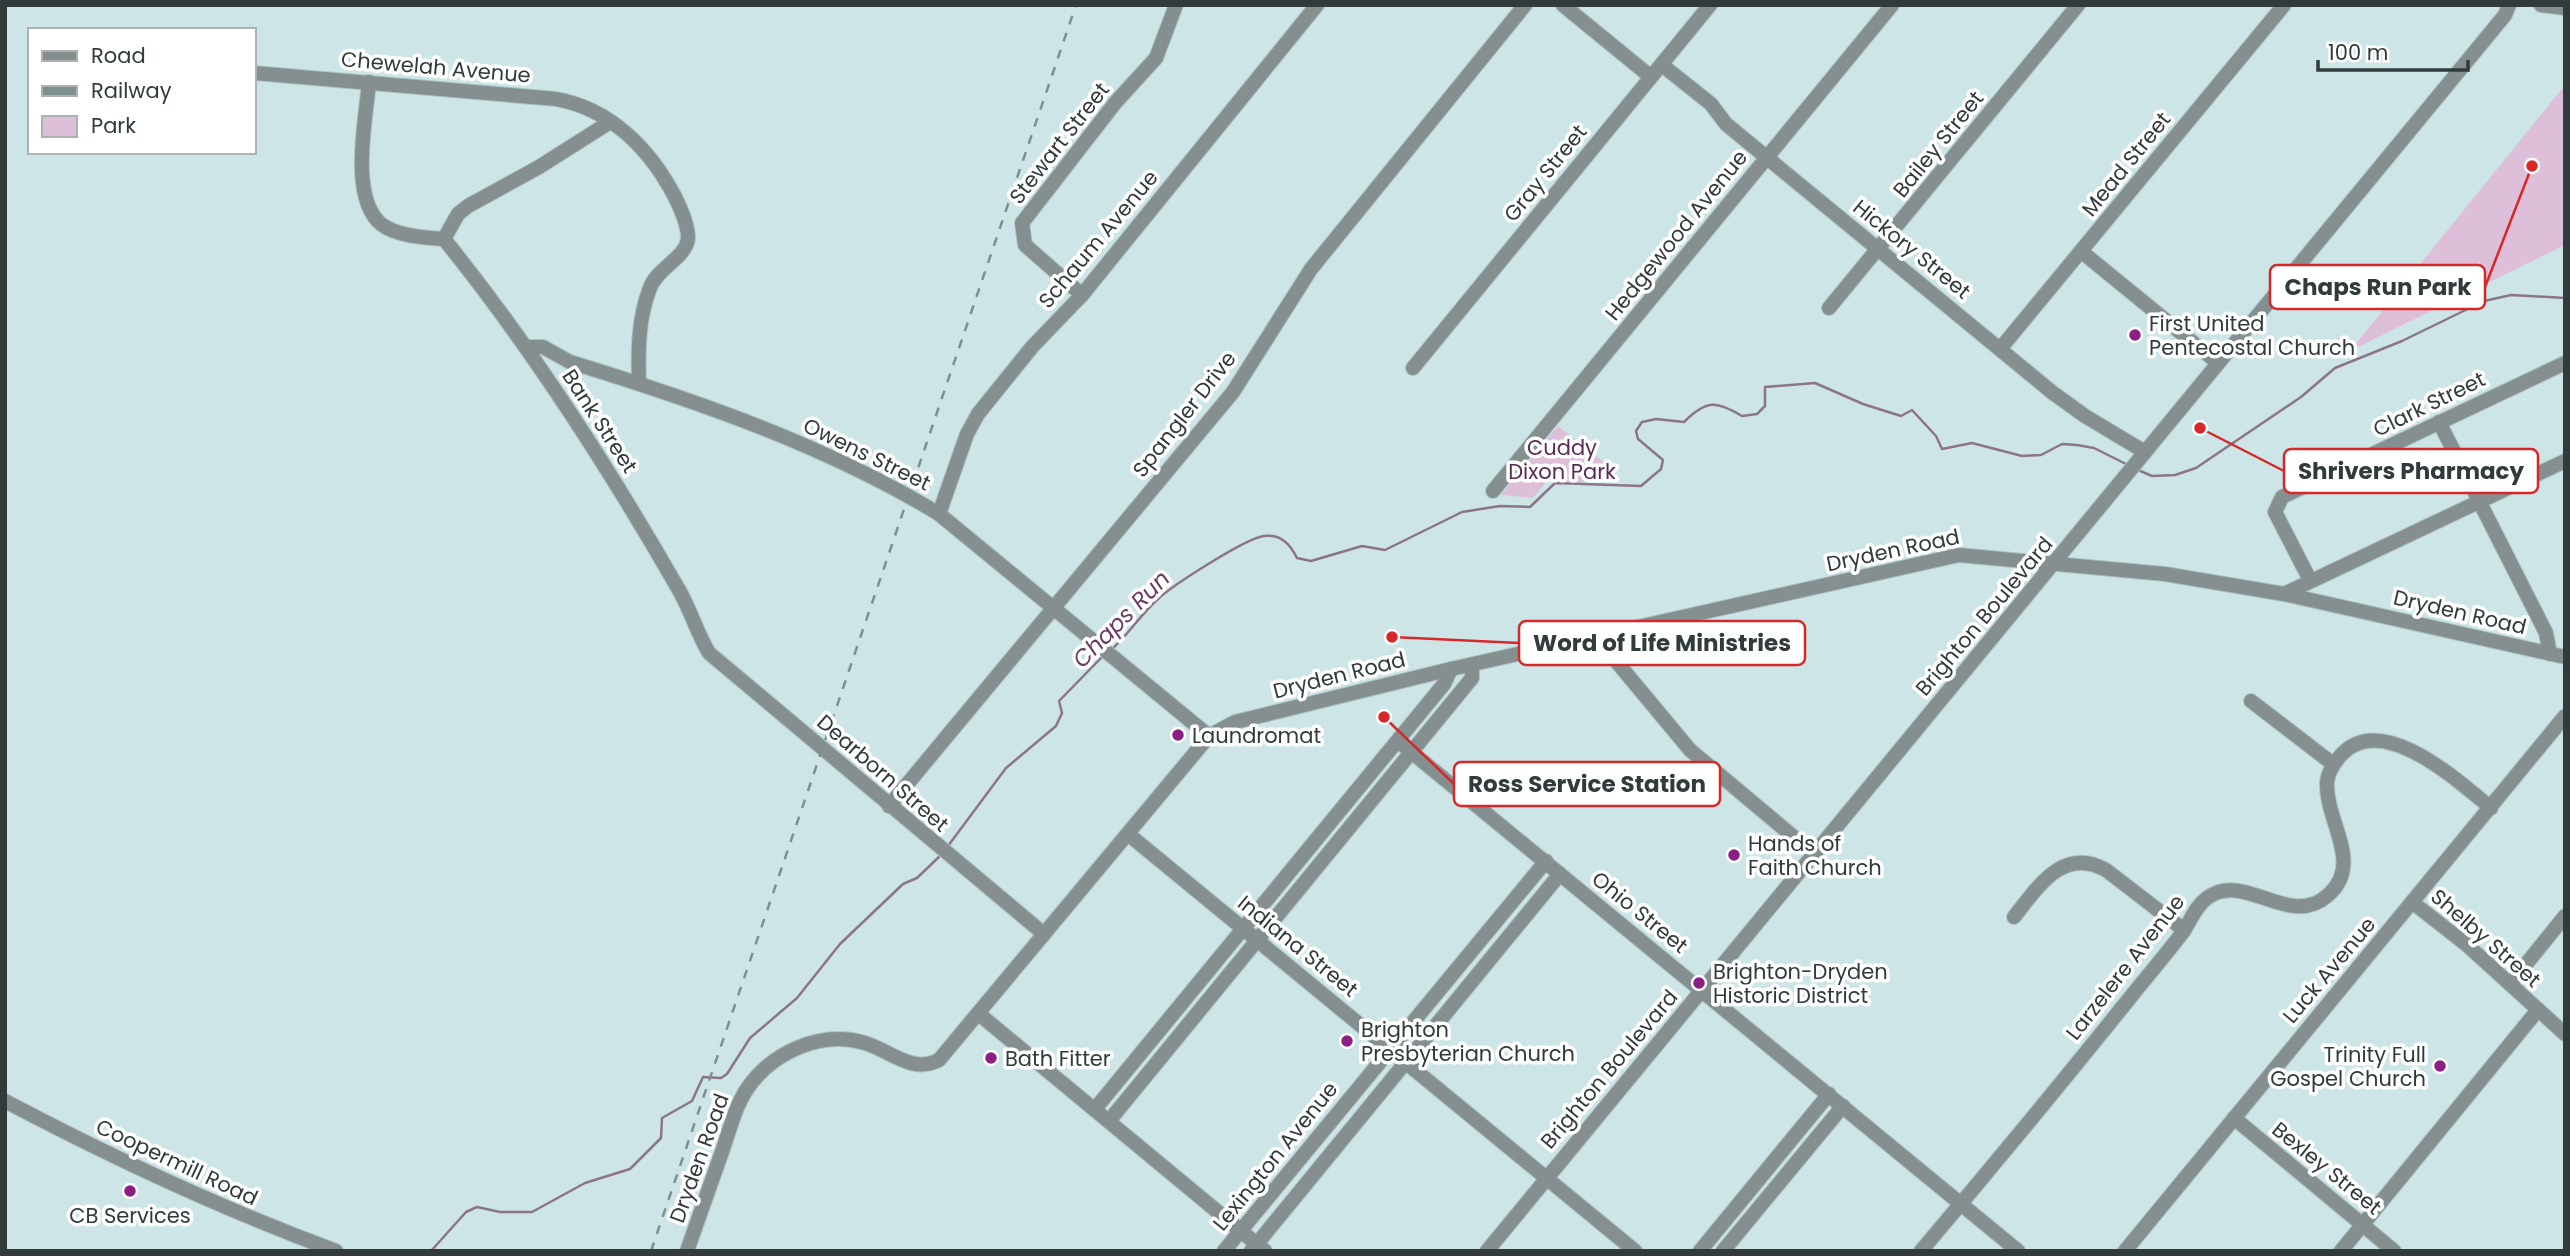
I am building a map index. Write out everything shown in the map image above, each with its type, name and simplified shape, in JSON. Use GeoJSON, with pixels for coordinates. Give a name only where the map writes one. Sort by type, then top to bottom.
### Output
{"type":"FeatureCollection","features":[{"type":"Feature","properties":{"kind":"street","name":"Stewart Street"},"geometry":{"type":"LineString","coordinates":[[1082,295],[1025,245],[1022,223],[1115,103],[1156,58],[1176,5]]}},
{"type":"Feature","properties":{"kind":"street","name":"Schaum Avenue"},"geometry":{"type":"LineString","coordinates":[[939,514],[967,433],[978,414],[1032,347],[1082,295],[1317,5]]}},
{"type":"Feature","properties":{"kind":"street","name":"Spangler Drive"},"geometry":{"type":"LineString","coordinates":[[889,806],[1233,392],[1311,269],[1525,5]]}},
{"type":"Feature","properties":{"kind":"street"},"geometry":{"type":"LineString","coordinates":[[1563,5],[1651,77]]}},
{"type":"Feature","properties":{"kind":"street","name":"Gray Street"},"geometry":{"type":"LineString","coordinates":[[1413,368],[1710,5]]}},
{"type":"Feature","properties":{"kind":"street","name":"Hedgewood Avenue"},"geometry":{"type":"LineString","coordinates":[[1493,491],[1892,5]]}},
{"type":"Feature","properties":{"kind":"street","name":"Bailey Street"},"geometry":{"type":"LineString","coordinates":[[1829,308],[2078,5]]}},
{"type":"Feature","properties":{"kind":"street","name":"Mead Street"},"geometry":{"type":"LineString","coordinates":[[2000,349],[2284,5]]}},
{"type":"Feature","properties":{"kind":"street","name":"Brighton Boulevard"},"geometry":{"type":"LineString","coordinates":[[1487,1251],[2125,479],[2505,15],[2509,5]]}},
{"type":"Feature","properties":{"kind":"street"},"geometry":{"type":"LineString","coordinates":[[2541,5],[2565,8]]}},
{"type":"Feature","properties":{"kind":"street","name":"Hickory Street"},"geometry":{"type":"LineString","coordinates":[[1662,65],[1711,104],[1726,124],[2000,349],[2085,416],[2142,456]]}},
{"type":"Feature","properties":{"kind":"street","name":"Chewelah Avenue"},"geometry":{"type":"LineString","coordinates":[[256,73],[580,103],[640,144],[660,170],[685,222],[686,244],[650,286],[638,352],[639,383]]}},
{"type":"Feature","properties":{"kind":"street"},"geometry":{"type":"LineString","coordinates":[[369,82],[362,183],[370,211],[388,228],[444,239],[458,214],[468,206],[539,167],[610,122]]}},
{"type":"Feature","properties":{"kind":"street","name":"Bank Street"},"geometry":{"type":"LineString","coordinates":[[444,239],[526,347],[594,447],[680,592],[700,639]]}},
{"type":"Feature","properties":{"kind":"street"},"geometry":{"type":"LineString","coordinates":[[2082,252],[2218,363]]}},
{"type":"Feature","properties":{"kind":"street","name":"Owens Street"},"geometry":{"type":"LineString","coordinates":[[526,347],[543,348],[570,362],[639,383],[780,435],[879,479],[939,514],[1209,736]]}},
{"type":"Feature","properties":{"kind":"street","name":"Clark Street"},"geometry":{"type":"LineString","coordinates":[[2310,580],[2276,512],[2282,497],[2565,363]]}},
{"type":"Feature","properties":{"kind":"street"},"geometry":{"type":"LineString","coordinates":[[2440,422],[2558,655]]}},
{"type":"Feature","properties":{"kind":"street"},"geometry":{"type":"LineString","coordinates":[[2284,594],[2565,461]]}},
{"type":"Feature","properties":{"kind":"street","name":"Dryden Road"},"geometry":{"type":"LineString","coordinates":[[687,1251],[739,1104],[768,1065],[803,1046],[834,1039],[860,1042],[914,1065],[925,1066],[939,1060],[1209,736],[1235,722],[1472,664],[1959,555],[2165,574],[2284,594],[2558,655]]}},
{"type":"Feature","properties":{"kind":"street"},"geometry":{"type":"LineString","coordinates":[[1596,637],[1690,750],[1814,854]]}},
{"type":"Feature","properties":{"kind":"street","name":"Dearborn Street"},"geometry":{"type":"LineString","coordinates":[[700,639],[709,653],[950,858],[1044,934]]}},
{"type":"Feature","properties":{"kind":"street"},"geometry":{"type":"LineString","coordinates":[[1109,1121],[1413,753],[1472,678],[1472,664]]}},
{"type":"Feature","properties":{"kind":"street"},"geometry":{"type":"LineString","coordinates":[[1095,1109],[1398,741],[1444,684],[1451,669]]}},
{"type":"Feature","properties":{"kind":"street"},"geometry":{"type":"LineString","coordinates":[[2251,701],[2333,764],[2356,743],[2381,741],[2432,761],[2491,808]]}},
{"type":"Feature","properties":{"kind":"street","name":"Luck Avenue"},"geometry":{"type":"LineString","coordinates":[[2125,1251],[2565,716]]}},
{"type":"Feature","properties":{"kind":"street","name":"Ohio Street"},"geometry":{"type":"LineString","coordinates":[[1398,741],[2018,1251]]}},
{"type":"Feature","properties":{"kind":"street","name":"Larzelere Avenue"},"geometry":{"type":"LineString","coordinates":[[1922,1251],[2184,930],[2194,912],[2213,893],[2242,891],[2284,905],[2302,906],[2315,904],[2337,886],[2343,873],[2345,856],[2328,792],[2327,782],[2333,764]]}},
{"type":"Feature","properties":{"kind":"street","name":"Indiana Street"},"geometry":{"type":"LineString","coordinates":[[1128,834],[1635,1251]]}},
{"type":"Feature","properties":{"kind":"street","name":"Lexington Avenue"},"geometry":{"type":"LineString","coordinates":[[1224,1251],[1546,861]]}},
{"type":"Feature","properties":{"kind":"street"},"geometry":{"type":"LineString","coordinates":[[2014,917],[2056,869],[2079,861],[2094,863],[2106,870],[2184,930]]}},
{"type":"Feature","properties":{"kind":"street","name":"Lexington Avenue"},"geometry":{"type":"LineString","coordinates":[[1258,1249],[1560,874]]}},
{"type":"Feature","properties":{"kind":"street","name":"Shelby Street"},"geometry":{"type":"LineString","coordinates":[[2412,902],[2565,1034]]}},
{"type":"Feature","properties":{"kind":"street"},"geometry":{"type":"LineString","coordinates":[[2510,984],[2565,916]]}},
{"type":"Feature","properties":{"kind":"street"},"geometry":{"type":"LineString","coordinates":[[2341,1251],[2537,1011]]}},
{"type":"Feature","properties":{"kind":"street"},"geometry":{"type":"LineString","coordinates":[[979,1014],[1241,1231],[1258,1249]]}},
{"type":"Feature","properties":{"kind":"street"},"geometry":{"type":"LineString","coordinates":[[1700,1251],[1829,1094]]}},
{"type":"Feature","properties":{"kind":"street","name":"Coopermill Road"},"geometry":{"type":"LineString","coordinates":[[5,1101],[85,1143],[200,1197],[337,1251]]}},
{"type":"Feature","properties":{"kind":"street"},"geometry":{"type":"LineString","coordinates":[[1723,1251],[1843,1106]]}},
{"type":"Feature","properties":{"kind":"street","name":"Bexley Street"},"geometry":{"type":"LineString","coordinates":[[2234,1118],[2394,1251]]}},
{"type":"Feature","properties":{"kind":"green space"},"geometry":{"type":"Polygon","coordinates":[[[2564,86],[2565,245],[2350,351],[2564,86]]]}},
{"type":"Feature","properties":{"kind":"green space","name":"Cuddy Dixon Park"},"geometry":{"type":"Polygon","coordinates":[[[1558,426],[1615,471],[1596,482],[1547,481],[1533,498],[1501,495],[1558,426]]]}},
{"type":"Feature","properties":{"kind":"waterway","name":"Chaps Run"},"geometry":{"type":"LineString","coordinates":[[2138,470],[2152,476],[2175,475],[2196,468],[2301,397],[2335,368],[2402,341],[2484,301],[2511,295],[2565,298]]}},
{"type":"Feature","properties":{"kind":"waterway","name":"Chaps Run"},"geometry":{"type":"LineString","coordinates":[[1111,650],[1166,592],[1210,563],[1255,539],[1264,536],[1280,538],[1288,544],[1297,558],[1311,561],[1362,546],[1385,550],[1462,512],[1500,506],[1530,507],[1555,483],[1641,486],[1661,469],[1663,460],[1638,439],[1636,431],[1642,422],[1656,419],[1684,422],[1705,406],[1712,405],[1725,407],[1742,416],[1757,414],[1765,406],[1765,387],[1815,383],[1863,404],[1901,416],[1912,410],[1936,436],[1942,449],[1972,443],[2022,456],[2041,455],[2062,444],[2077,445],[2094,448],[2128,465]]}},
{"type":"Feature","properties":{"kind":"waterway","name":"Chaps Run"},"geometry":{"type":"LineString","coordinates":[[948,846],[1006,768],[1056,726],[1062,713],[1059,701],[1103,656]]}},
{"type":"Feature","properties":{"kind":"waterway","name":"Chaps Run"},"geometry":{"type":"LineString","coordinates":[[431,1251],[466,1212],[477,1207],[500,1212],[532,1212],[585,1183],[630,1169],[661,1138],[662,1118],[692,1101],[703,1077],[721,1078],[727,1074],[750,1038],[797,998],[840,944],[903,884],[917,878],[942,854]]}},
{"type":"Feature","properties":{"kind":"railway"},"geometry":{"type":"LineString","coordinates":[[651,1251],[1076,5]]}},
{"type":"Feature","properties":{"kind":"place","name":"Chaps Run Park"},"geometry":{"type":"Point","coordinates":[2532,166]}},
{"type":"Feature","properties":{"kind":"place","name":"First United Pentecostal Church"},"geometry":{"type":"Point","coordinates":[2135,335]}},
{"type":"Feature","properties":{"kind":"place","name":"Shrivers Pharmacy"},"geometry":{"type":"Point","coordinates":[2200,428]}},
{"type":"Feature","properties":{"kind":"place","name":"Word of Life Ministries"},"geometry":{"type":"Point","coordinates":[1392,637]}},
{"type":"Feature","properties":{"kind":"place","name":"Ross Service Station"},"geometry":{"type":"Point","coordinates":[1384,717]}},
{"type":"Feature","properties":{"kind":"place","name":"Laundromat"},"geometry":{"type":"Point","coordinates":[1178,735]}},
{"type":"Feature","properties":{"kind":"place","name":"Hands of Faith Church"},"geometry":{"type":"Point","coordinates":[1734,855]}},
{"type":"Feature","properties":{"kind":"place","name":"Brighton-Dryden Historic District"},"geometry":{"type":"Point","coordinates":[1699,983]}},
{"type":"Feature","properties":{"kind":"place","name":"Brighton Presbyterian Church"},"geometry":{"type":"Point","coordinates":[1347,1041]}},
{"type":"Feature","properties":{"kind":"place","name":"Bath Fitter"},"geometry":{"type":"Point","coordinates":[991,1058]}},
{"type":"Feature","properties":{"kind":"place","name":"Trinity Full Gospel Church"},"geometry":{"type":"Point","coordinates":[2440,1066]}},
{"type":"Feature","properties":{"kind":"place","name":"CB Services"},"geometry":{"type":"Point","coordinates":[130,1191]}}]}
